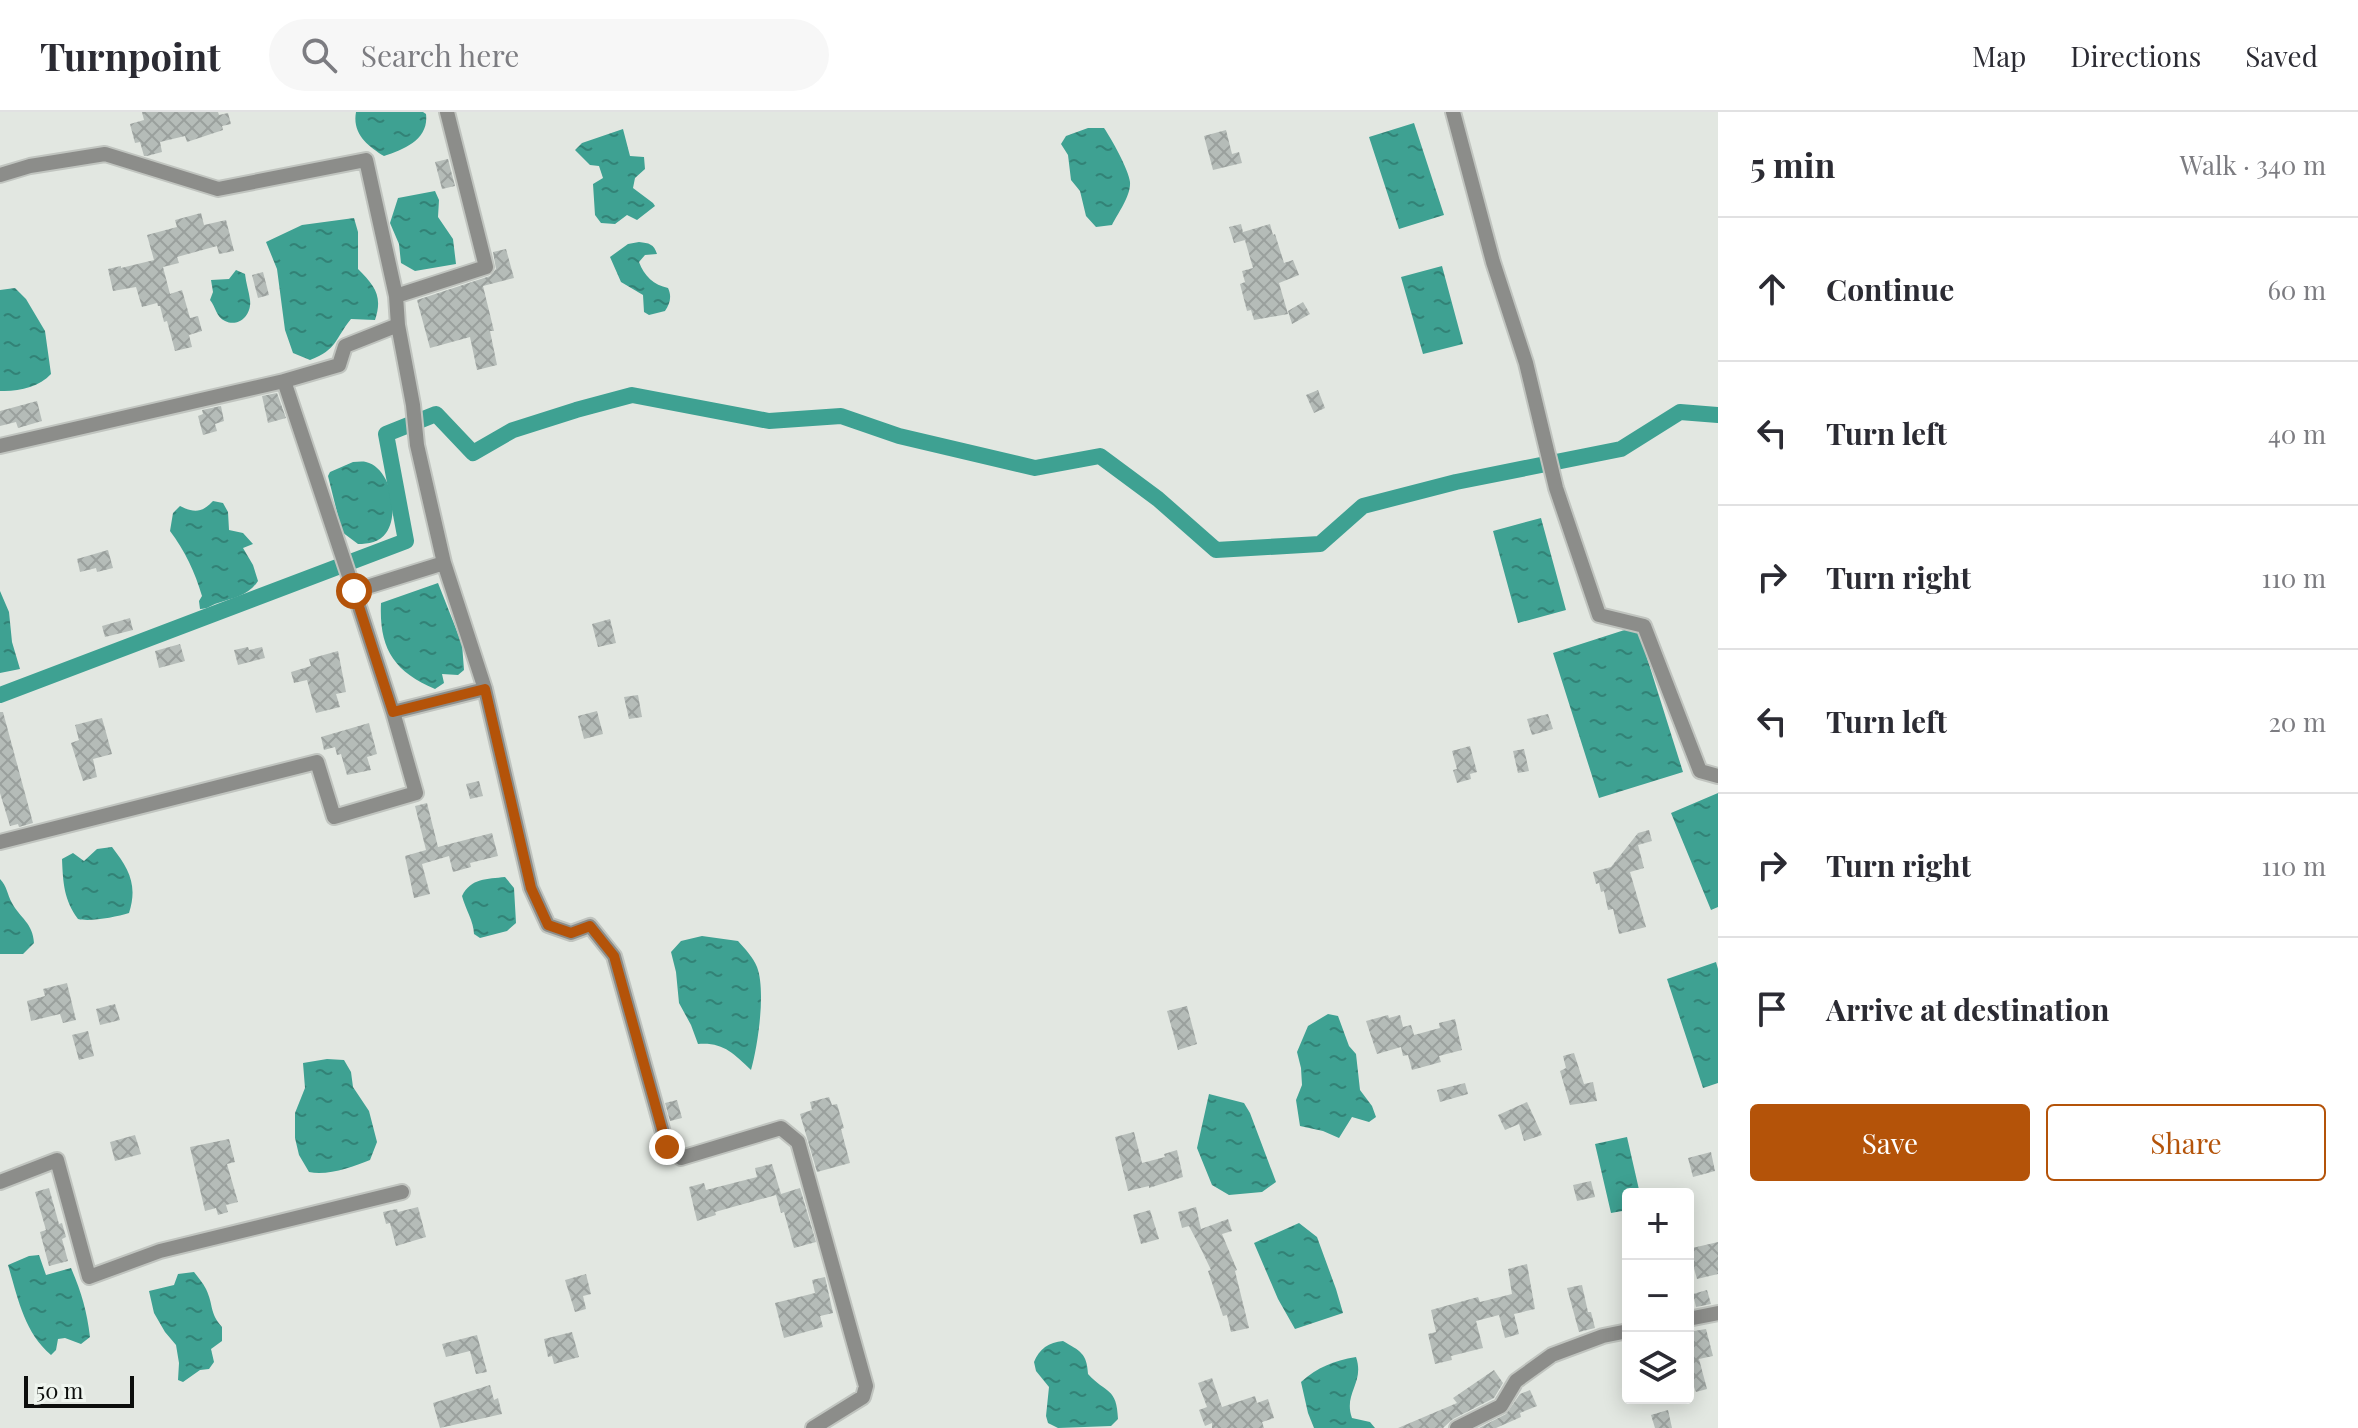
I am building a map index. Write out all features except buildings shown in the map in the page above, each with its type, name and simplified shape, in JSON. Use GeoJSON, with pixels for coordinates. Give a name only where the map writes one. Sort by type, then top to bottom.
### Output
{"type":"FeatureCollection","features":[{"type":"Feature","properties":{"kind":"street"},"geometry":{"type":"LineString","coordinates":[[396,296],[486,267],[447,112]]}},
{"type":"Feature","properties":{"kind":"street"},"geometry":{"type":"LineString","coordinates":[[1453,112],[1493,262],[1526,363],[1556,488],[1599,615],[1644,626],[1700,771],[1718,776]]}},
{"type":"Feature","properties":{"kind":"street"},"geometry":{"type":"LineString","coordinates":[[0,175],[30,166],[105,154],[218,189],[366,160],[396,296],[417,445],[444,563],[485,689],[531,888],[548,925],[571,933],[590,926],[614,956],[667,1147],[681,1158],[781,1128],[798,1142],[866,1386],[863,1397],[813,1428]]}},
{"type":"Feature","properties":{"kind":"street"},"geometry":{"type":"LineString","coordinates":[[0,446],[284,381],[339,365],[345,346],[398,325]]}},
{"type":"Feature","properties":{"kind":"street"},"geometry":{"type":"LineString","coordinates":[[0,842],[317,762],[334,817],[416,793],[393,712],[284,381]]}},
{"type":"Feature","properties":{"kind":"street"},"geometry":{"type":"LineString","coordinates":[[354,591],[444,563]]}},
{"type":"Feature","properties":{"kind":"street"},"geometry":{"type":"LineString","coordinates":[[393,712],[485,689]]}},
{"type":"Feature","properties":{"kind":"street"},"geometry":{"type":"LineString","coordinates":[[0,1182],[57,1160],[89,1277],[160,1251],[402,1192]]}},
{"type":"Feature","properties":{"kind":"street"},"geometry":{"type":"LineString","coordinates":[[1694,1318],[1718,1313]]}},
{"type":"Feature","properties":{"kind":"street"},"geometry":{"type":"LineString","coordinates":[[1457,1428],[1501,1406],[1516,1381],[1552,1355],[1623,1332]]}},
{"type":"Feature","properties":{"kind":"water"},"geometry":{"type":"Polygon","coordinates":[[[356,112],[423,112],[426,123],[414,142],[384,156],[359,133],[356,112]]]}},
{"type":"Feature","properties":{"kind":"water"},"geometry":{"type":"Polygon","coordinates":[[[1414,123],[1444,215],[1399,229],[1369,137],[1414,123]]]}},
{"type":"Feature","properties":{"kind":"water"},"geometry":{"type":"Polygon","coordinates":[[[1088,128],[1104,128],[1129,177],[1128,193],[1112,225],[1096,227],[1086,216],[1080,191],[1071,180],[1068,155],[1061,144],[1066,136],[1088,128]]]}},
{"type":"Feature","properties":{"kind":"water"},"geometry":{"type":"Polygon","coordinates":[[[623,129],[630,156],[644,157],[645,169],[635,178],[633,188],[655,206],[637,220],[627,215],[615,224],[601,223],[595,215],[593,184],[603,178],[599,166],[590,165],[575,150],[582,143],[623,129]]]}},
{"type":"Feature","properties":{"kind":"water"},"geometry":{"type":"Polygon","coordinates":[[[435,191],[439,200],[438,217],[453,239],[456,264],[415,271],[401,263],[399,244],[390,223],[398,198],[435,191]]]}},
{"type":"Feature","properties":{"kind":"water"},"geometry":{"type":"Polygon","coordinates":[[[354,218],[358,232],[358,269],[373,286],[378,298],[375,320],[351,319],[331,348],[310,360],[293,353],[285,330],[277,269],[266,242],[302,225],[354,218]]]}},
{"type":"Feature","properties":{"kind":"water"},"geometry":{"type":"Polygon","coordinates":[[[639,242],[651,245],[656,251],[657,254],[645,255],[639,262],[650,279],[668,288],[670,300],[665,311],[649,315],[644,312],[643,295],[621,282],[610,257],[628,244],[639,242]]]}},
{"type":"Feature","properties":{"kind":"water"},"geometry":{"type":"Polygon","coordinates":[[[1442,266],[1463,344],[1423,354],[1401,277],[1442,266]]]}},
{"type":"Feature","properties":{"kind":"water"},"geometry":{"type":"Polygon","coordinates":[[[236,270],[245,274],[250,305],[244,318],[230,323],[220,317],[210,300],[213,292],[211,280],[229,279],[236,270]]]}},
{"type":"Feature","properties":{"kind":"water"},"geometry":{"type":"Polygon","coordinates":[[[15,288],[26,299],[45,331],[51,374],[28,388],[0,391],[0,290],[15,288]]]}},
{"type":"Feature","properties":{"kind":"water"},"geometry":{"type":"Polygon","coordinates":[[[353,462],[375,466],[382,473],[391,493],[390,525],[383,536],[370,543],[358,544],[342,532],[328,476],[330,472],[353,462]]]}},
{"type":"Feature","properties":{"kind":"water"},"geometry":{"type":"Polygon","coordinates":[[[213,501],[223,503],[228,512],[229,530],[243,533],[253,544],[243,548],[258,581],[241,595],[200,609],[202,596],[196,579],[170,531],[173,513],[180,506],[198,511],[213,501]]]}},
{"type":"Feature","properties":{"kind":"water"},"geometry":{"type":"Polygon","coordinates":[[[1541,518],[1566,610],[1518,623],[1493,531],[1541,518]]]}},
{"type":"Feature","properties":{"kind":"water"},"geometry":{"type":"Polygon","coordinates":[[[438,583],[462,644],[464,670],[458,675],[442,674],[444,683],[435,689],[409,674],[392,656],[383,633],[381,603],[438,583]]]}},
{"type":"Feature","properties":{"kind":"water"},"geometry":{"type":"Polygon","coordinates":[[[0,591],[9,612],[12,642],[20,669],[0,673],[0,591]]]}},
{"type":"Feature","properties":{"kind":"water"},"geometry":{"type":"Polygon","coordinates":[[[1637,626],[1683,772],[1599,798],[1553,653],[1637,626]]]}},
{"type":"Feature","properties":{"kind":"water"},"geometry":{"type":"Polygon","coordinates":[[[1718,793],[1718,907],[1711,910],[1671,813],[1718,793]]]}},
{"type":"Feature","properties":{"kind":"water"},"geometry":{"type":"Polygon","coordinates":[[[112,847],[130,878],[133,894],[129,913],[78,919],[65,891],[62,859],[73,853],[84,861],[97,849],[112,847]]]}},
{"type":"Feature","properties":{"kind":"water"},"geometry":{"type":"Polygon","coordinates":[[[505,877],[514,888],[516,923],[507,931],[480,938],[474,934],[462,896],[475,883],[505,877]]]}},
{"type":"Feature","properties":{"kind":"water"},"geometry":{"type":"Polygon","coordinates":[[[0,879],[33,936],[34,943],[23,954],[0,954],[0,879]]]}},
{"type":"Feature","properties":{"kind":"water"},"geometry":{"type":"Polygon","coordinates":[[[702,936],[738,941],[757,967],[761,1003],[751,1070],[721,1047],[698,1044],[679,1003],[671,952],[681,941],[702,936]]]}},
{"type":"Feature","properties":{"kind":"water"},"geometry":{"type":"Polygon","coordinates":[[[1716,962],[1718,1083],[1703,1088],[1667,979],[1716,962]]]}},
{"type":"Feature","properties":{"kind":"water"},"geometry":{"type":"Polygon","coordinates":[[[1328,1014],[1338,1016],[1349,1046],[1356,1054],[1360,1090],[1376,1117],[1369,1122],[1352,1117],[1339,1138],[1300,1126],[1296,1100],[1302,1085],[1297,1052],[1308,1026],[1328,1014]]]}},
{"type":"Feature","properties":{"kind":"water"},"geometry":{"type":"Polygon","coordinates":[[[344,1060],[351,1072],[353,1087],[369,1111],[377,1142],[370,1160],[332,1172],[316,1173],[309,1172],[299,1155],[295,1113],[305,1088],[303,1063],[344,1060]]]}},
{"type":"Feature","properties":{"kind":"water"},"geometry":{"type":"Polygon","coordinates":[[[1209,1094],[1244,1103],[1250,1113],[1276,1182],[1262,1192],[1229,1195],[1212,1185],[1197,1148],[1209,1094]]]}},
{"type":"Feature","properties":{"kind":"water"},"geometry":{"type":"Polygon","coordinates":[[[1627,1137],[1639,1188],[1622,1188],[1622,1211],[1611,1213],[1595,1144],[1627,1137]]]}},
{"type":"Feature","properties":{"kind":"water"},"geometry":{"type":"Polygon","coordinates":[[[1299,1223],[1317,1237],[1343,1313],[1295,1329],[1278,1299],[1254,1243],[1299,1223]]]}},
{"type":"Feature","properties":{"kind":"water"},"geometry":{"type":"Polygon","coordinates":[[[39,1255],[46,1275],[71,1268],[83,1301],[90,1337],[81,1344],[65,1338],[58,1339],[56,1350],[51,1355],[28,1325],[8,1265],[39,1255]]]}},
{"type":"Feature","properties":{"kind":"water"},"geometry":{"type":"Polygon","coordinates":[[[194,1272],[206,1289],[213,1313],[222,1327],[222,1341],[211,1349],[214,1362],[209,1369],[200,1370],[183,1382],[178,1380],[176,1345],[154,1313],[149,1291],[174,1285],[178,1274],[194,1272]]]}},
{"type":"Feature","properties":{"kind":"water"},"geometry":{"type":"Polygon","coordinates":[[[1063,1341],[1082,1353],[1088,1374],[1113,1396],[1118,1419],[1111,1426],[1058,1428],[1048,1423],[1049,1387],[1036,1371],[1034,1362],[1045,1347],[1063,1341]]]}},
{"type":"Feature","properties":{"kind":"water"},"geometry":{"type":"Polygon","coordinates":[[[1356,1357],[1358,1374],[1350,1402],[1352,1418],[1370,1422],[1375,1428],[1314,1428],[1301,1382],[1326,1365],[1356,1357]]]}},
{"type":"Feature","properties":{"kind":"waterway"},"geometry":{"type":"LineString","coordinates":[[0,695],[406,541],[386,434],[436,414],[473,453],[513,430],[632,395],[769,421],[841,416],[899,436],[1035,468],[1100,456],[1158,499],[1216,550],[1320,544],[1363,506],[1456,482],[1621,449],[1680,412],[1718,415]]}},
{"type":"Feature","properties":{"kind":"route"},"geometry":{"type":"LineString","coordinates":[[354,591],[393,712],[485,689],[531,888],[548,925],[571,933],[590,926],[614,956],[667,1147]]}}]}
